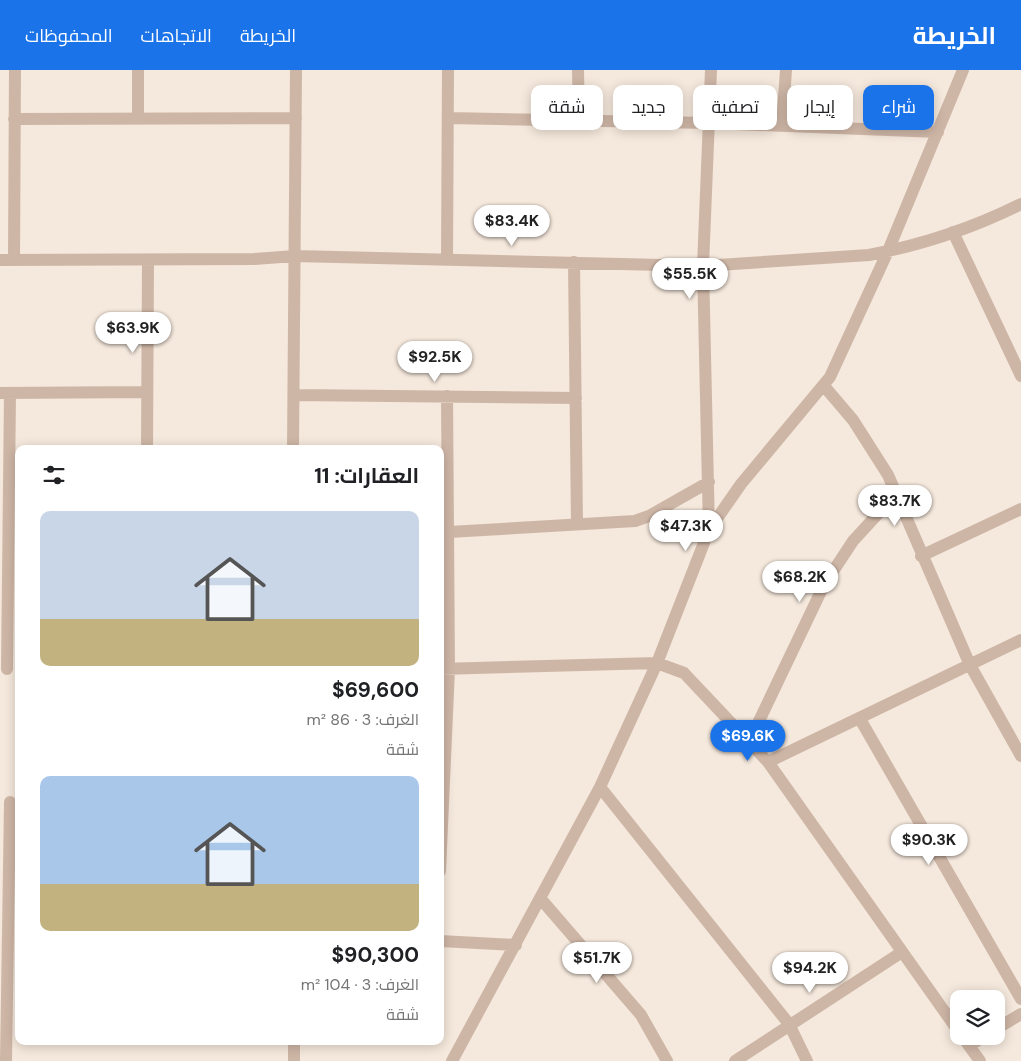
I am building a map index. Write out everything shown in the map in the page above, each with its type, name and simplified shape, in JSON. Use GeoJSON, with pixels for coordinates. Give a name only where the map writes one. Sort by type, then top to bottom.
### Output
{"type":"FeatureCollection","features":[{"type":"Feature","properties":{"kind":"street"},"geometry":{"type":"LineString","coordinates":[[14,260],[15,70]]}},
{"type":"Feature","properties":{"kind":"street"},"geometry":{"type":"LineString","coordinates":[[138,70],[138,118]]}},
{"type":"Feature","properties":{"kind":"street"},"geometry":{"type":"LineString","coordinates":[[293,445],[296,70]]}},
{"type":"Feature","properties":{"kind":"street"},"geometry":{"type":"LineString","coordinates":[[447,260],[448,70]]}},
{"type":"Feature","properties":{"kind":"street"},"geometry":{"type":"LineString","coordinates":[[578,70],[578,85]]}},
{"type":"Feature","properties":{"kind":"street"},"geometry":{"type":"LineString","coordinates":[[710,85],[711,70]]}},
{"type":"Feature","properties":{"kind":"street"},"geometry":{"type":"LineString","coordinates":[[782,126],[786,70]]}},
{"type":"Feature","properties":{"kind":"street"},"geometry":{"type":"LineString","coordinates":[[452,1061],[600,787],[657,663],[709,530],[741,484],[824,386],[855,327],[965,71]]}},
{"type":"Feature","properties":{"kind":"street"},"geometry":{"type":"LineString","coordinates":[[14,119],[296,118]]}},
{"type":"Feature","properties":{"kind":"street"},"geometry":{"type":"LineString","coordinates":[[448,118],[531,119]]}},
{"type":"Feature","properties":{"kind":"street"},"geometry":{"type":"LineString","coordinates":[[603,121],[693,123]]}},
{"type":"Feature","properties":{"kind":"street"},"geometry":{"type":"LineString","coordinates":[[777,126],[938,132]]}},
{"type":"Feature","properties":{"kind":"street"},"geometry":{"type":"LineString","coordinates":[[709,130],[703,266],[709,530]]}},
{"type":"Feature","properties":{"kind":"street"},"geometry":{"type":"LineString","coordinates":[[0,260],[254,259],[295,256],[703,266],[869,255],[953,232],[1021,204]]}},
{"type":"Feature","properties":{"kind":"street"},"geometry":{"type":"LineString","coordinates":[[953,232],[1021,376]]}},
{"type":"Feature","properties":{"kind":"street"},"geometry":{"type":"LineString","coordinates":[[148,260],[148,445]]}},
{"type":"Feature","properties":{"kind":"street"},"geometry":{"type":"LineString","coordinates":[[574,262],[577,524]]}},
{"type":"Feature","properties":{"kind":"street"},"geometry":{"type":"LineString","coordinates":[[824,386],[853,420],[876,454],[897,493],[921,556],[970,665],[1021,756]]}},
{"type":"Feature","properties":{"kind":"street"},"geometry":{"type":"LineString","coordinates":[[9,670],[14,529],[5,393],[147,392]]}},
{"type":"Feature","properties":{"kind":"street"},"geometry":{"type":"LineString","coordinates":[[294,394],[576,398]]}},
{"type":"Feature","properties":{"kind":"street"},"geometry":{"type":"LineString","coordinates":[[447,396],[449,532],[444,669],[657,663],[684,673],[768,762],[950,1019]]}},
{"type":"Feature","properties":{"kind":"street"},"geometry":{"type":"LineString","coordinates":[[449,532],[635,521],[649,516],[709,482]]}},
{"type":"Feature","properties":{"kind":"street"},"geometry":{"type":"LineString","coordinates":[[749,742],[824,585],[853,541],[897,493]]}},
{"type":"Feature","properties":{"kind":"street"},"geometry":{"type":"LineString","coordinates":[[921,556],[1021,509]]}},
{"type":"Feature","properties":{"kind":"street"},"geometry":{"type":"LineString","coordinates":[[768,762],[1021,640]]}},
{"type":"Feature","properties":{"kind":"street"},"geometry":{"type":"LineString","coordinates":[[860,718],[1021,999]]}},
{"type":"Feature","properties":{"kind":"street"},"geometry":{"type":"LineString","coordinates":[[600,787],[789,1024],[807,1061]]}},
{"type":"Feature","properties":{"kind":"street"},"geometry":{"type":"LineString","coordinates":[[6,1061],[14,924],[10,802]]}},
{"type":"Feature","properties":{"kind":"street"},"geometry":{"type":"LineString","coordinates":[[540,898],[641,1015],[667,1061]]}},
{"type":"Feature","properties":{"kind":"street"},"geometry":{"type":"LineString","coordinates":[[444,942],[516,945]]}},
{"type":"Feature","properties":{"kind":"street"},"geometry":{"type":"LineString","coordinates":[[735,1061],[902,952]]}},
{"type":"Feature","properties":{"kind":"street"},"geometry":{"type":"LineString","coordinates":[[1005,1024],[1021,1014]]}},
{"type":"Feature","properties":{"kind":"street"},"geometry":{"type":"LineString","coordinates":[[294,1045],[294,1061]]}},
{"type":"Feature","properties":{"kind":"street"},"geometry":{"type":"LineString","coordinates":[[968,1045],[980,1061]]}}]}
